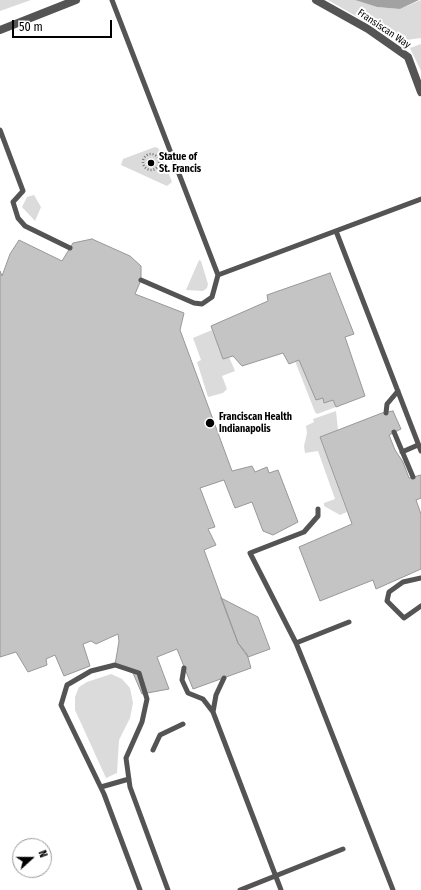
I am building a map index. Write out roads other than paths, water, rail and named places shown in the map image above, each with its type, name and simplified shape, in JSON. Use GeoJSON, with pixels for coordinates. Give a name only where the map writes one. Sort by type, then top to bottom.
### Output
{"type":"FeatureCollection","features":[{"type":"Feature","properties":{"kind":"street"},"geometry":{"type":"LineString","coordinates":[[0,30],[76,0]]}},
{"type":"Feature","properties":{"kind":"street","name":"Fransiscan Way"},"geometry":{"type":"LineString","coordinates":[[316,0],[368,29],[408,57],[421,92]]}},
{"type":"Feature","properties":{"kind":"lane"},"geometry":{"type":"LineString","coordinates":[[112,0],[218,274],[212,297],[202,304],[194,303],[141,280]]}},
{"type":"Feature","properties":{"kind":"lane"},"geometry":{"type":"LineString","coordinates":[[0,130],[23,191],[13,202],[18,218],[25,226],[70,248]]}},
{"type":"Feature","properties":{"kind":"lane"},"geometry":{"type":"LineString","coordinates":[[218,274],[421,199]]}},
{"type":"Feature","properties":{"kind":"lane"},"geometry":{"type":"LineString","coordinates":[[336,231],[421,451]]}},
{"type":"Feature","properties":{"kind":"lane"},"geometry":{"type":"LineString","coordinates":[[386,413],[387,404],[398,391]]}},
{"type":"Feature","properties":{"kind":"lane"},"geometry":{"type":"LineString","coordinates":[[394,432],[412,477]]}},
{"type":"Feature","properties":{"kind":"lane"},"geometry":{"type":"LineString","coordinates":[[402,452],[418,445]]}},
{"type":"Feature","properties":{"kind":"lane"},"geometry":{"type":"LineString","coordinates":[[318,509],[318,516],[304,532],[250,553],[296,643],[393,890]]}},
{"type":"Feature","properties":{"kind":"lane"},"geometry":{"type":"LineString","coordinates":[[421,578],[403,582],[389,592],[387,600],[404,618],[421,606]]}},
{"type":"Feature","properties":{"kind":"lane"},"geometry":{"type":"LineString","coordinates":[[296,643],[349,622]]}},
{"type":"Feature","properties":{"kind":"lane"},"geometry":{"type":"LineString","coordinates":[[140,890],[101,787],[61,705],[67,685],[91,671],[115,665],[139,673],[146,699],[142,722],[126,758],[130,787],[168,890]]}},
{"type":"Feature","properties":{"kind":"lane"},"geometry":{"type":"LineString","coordinates":[[184,668],[182,680],[188,692],[203,700],[213,712],[281,890]]}},
{"type":"Feature","properties":{"kind":"lane"},"geometry":{"type":"LineString","coordinates":[[213,712],[216,695],[224,678]]}},
{"type":"Feature","properties":{"kind":"lane"},"geometry":{"type":"LineString","coordinates":[[153,750],[160,734],[183,724]]}},
{"type":"Feature","properties":{"kind":"lane"},"geometry":{"type":"LineString","coordinates":[[101,787],[129,779]]}},
{"type":"Feature","properties":{"kind":"lane"},"geometry":{"type":"LineString","coordinates":[[240,890],[343,849]]}},
{"type":"Feature","properties":{"kind":"place","name":"Statue of St. Francis"},"geometry":{"type":"Point","coordinates":[151,163]}},
{"type":"Feature","properties":{"kind":"place","name":"Franciscan Health Indianapolis"},"geometry":{"type":"Point","coordinates":[210,423]}}]}
